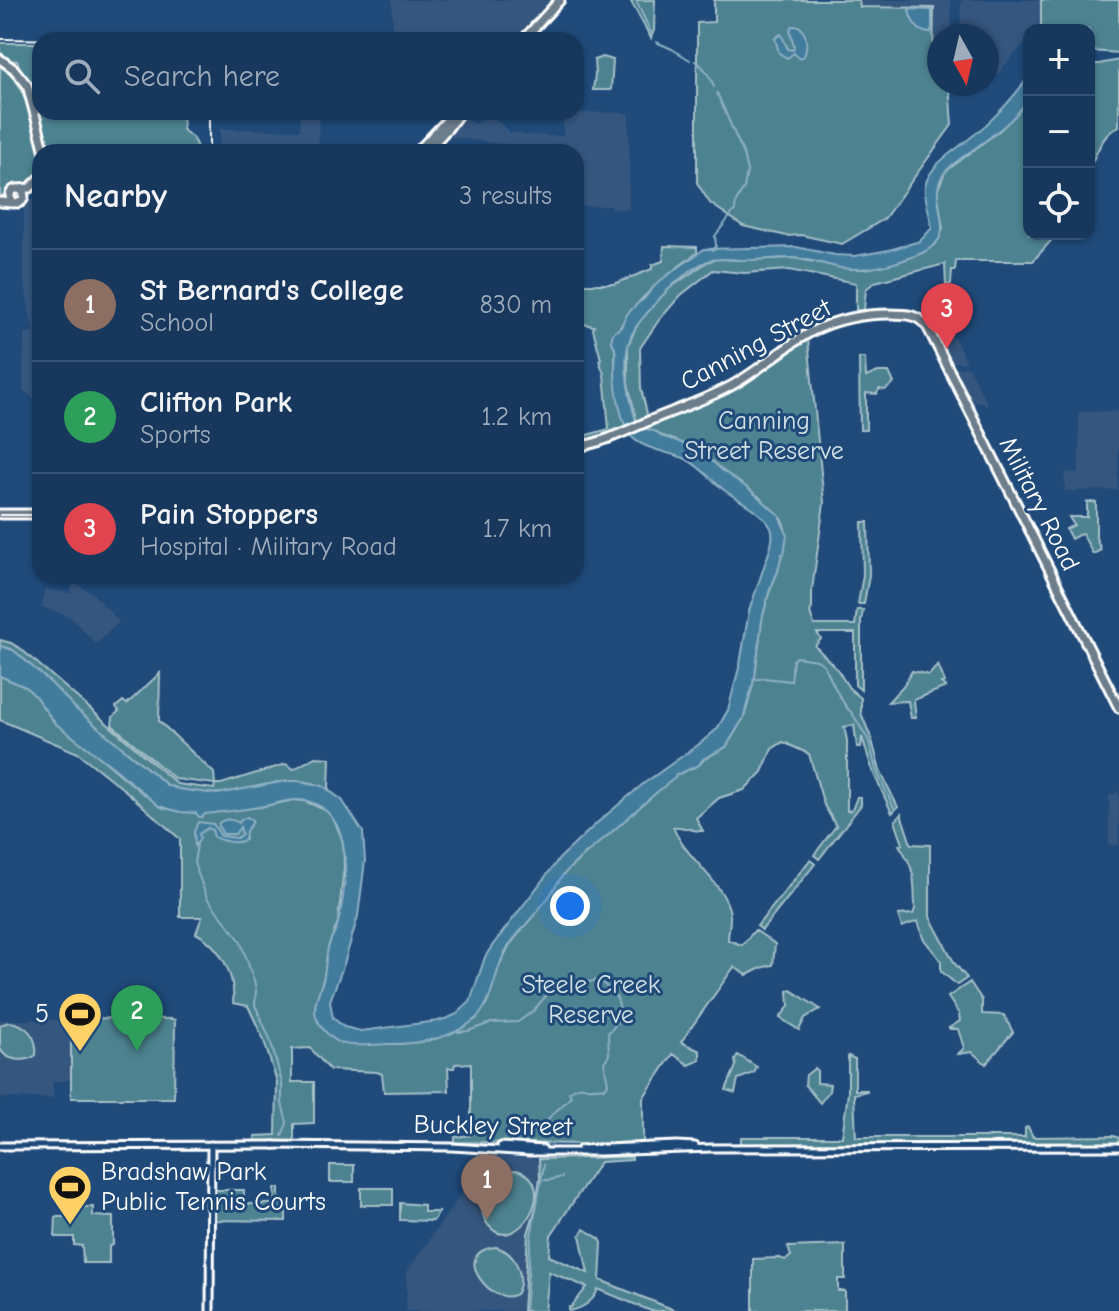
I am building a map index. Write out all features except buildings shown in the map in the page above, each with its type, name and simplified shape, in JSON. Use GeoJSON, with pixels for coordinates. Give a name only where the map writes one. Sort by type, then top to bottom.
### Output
{"type":"FeatureCollection","features":[{"type":"Feature","properties":{"kind":"main road"},"geometry":{"type":"LineString","coordinates":[[530,32],[560,0]]}},
{"type":"Feature","properties":{"kind":"main road"},"geometry":{"type":"LineString","coordinates":[[0,61],[29,90],[32,103]]}},
{"type":"Feature","properties":{"kind":"main road"},"geometry":{"type":"LineString","coordinates":[[36,120],[41,144]]}},
{"type":"Feature","properties":{"kind":"main road"},"geometry":{"type":"LineString","coordinates":[[425,144],[449,120]]}},
{"type":"Feature","properties":{"kind":"main road"},"geometry":{"type":"LineString","coordinates":[[432,144],[451,120]]}},
{"type":"Feature","properties":{"kind":"main road"},"geometry":{"type":"LineString","coordinates":[[0,200],[15,189],[32,187]]}},
{"type":"Feature","properties":{"kind":"main road"},"geometry":{"type":"LineString","coordinates":[[19,189],[24,194],[23,200]]}},
{"type":"Feature","properties":{"kind":"main road"},"geometry":{"type":"LineString","coordinates":[[0,200],[20,203],[32,192]]}},
{"type":"Feature","properties":{"kind":"main road"},"geometry":{"type":"LineString","coordinates":[[10,193],[13,203]]}},
{"type":"Feature","properties":{"kind":"main road","name":"Canning Street"},"geometry":{"type":"LineString","coordinates":[[584,446],[614,437],[731,386],[810,332],[838,321],[878,314],[910,315],[922,320]]}},
{"type":"Feature","properties":{"kind":"main road","name":"Military Road"},"geometry":{"type":"LineString","coordinates":[[922,320],[1119,708]]}},
{"type":"Feature","properties":{"kind":"main road"},"geometry":{"type":"LineString","coordinates":[[0,514],[32,514]]}},
{"type":"Feature","properties":{"kind":"main road"},"geometry":{"type":"LineString","coordinates":[[210,1311],[211,1145]]}},
{"type":"Feature","properties":{"kind":"main road","name":"Buckley Street"},"geometry":{"type":"LineString","coordinates":[[0,1146],[452,1145],[555,1149],[677,1145],[711,1148],[1119,1147]]}},
{"type":"Feature","properties":{"kind":"shaded area"},"geometry":{"type":"Polygon","coordinates":[[[392,0],[554,0],[524,32],[393,32],[392,0]]]}},
{"type":"Feature","properties":{"kind":"shaded area"},"geometry":{"type":"Polygon","coordinates":[[[859,0],[951,0],[952,24],[927,24],[927,56],[859,7],[859,0]]]}},
{"type":"Feature","properties":{"kind":"shaded area"},"geometry":{"type":"Polygon","coordinates":[[[961,0],[1041,0],[1041,24],[1023,24],[1023,46],[999,73],[999,24],[960,24],[961,0]]]}},
{"type":"Feature","properties":{"kind":"shaded area"},"geometry":{"type":"Polygon","coordinates":[[[909,10],[932,10],[932,24],[927,24],[927,32],[916,26],[909,10]]]}},
{"type":"Feature","properties":{"kind":"shaded area"},"geometry":{"type":"Polygon","coordinates":[[[792,26],[799,26],[805,36],[804,56],[799,58],[794,53],[787,58],[779,53],[775,38],[781,34],[788,49],[793,50],[792,26]]]}},
{"type":"Feature","properties":{"kind":"shaded area"},"geometry":{"type":"Polygon","coordinates":[[[1023,84],[1023,105],[1017,114],[950,167],[941,178],[938,201],[941,234],[936,244],[924,252],[894,263],[862,269],[793,258],[708,261],[671,288],[636,328],[629,342],[626,362],[638,426],[703,453],[779,515],[787,534],[784,554],[762,620],[755,676],[743,719],[726,747],[703,759],[699,765],[676,775],[565,873],[510,944],[481,1013],[455,1032],[411,1043],[354,1045],[341,1043],[319,1023],[315,1014],[316,999],[338,923],[345,871],[341,835],[334,820],[323,808],[301,800],[199,817],[196,813],[159,806],[55,723],[26,687],[0,676],[0,646],[18,654],[76,709],[167,785],[178,789],[217,794],[299,781],[323,786],[342,800],[363,832],[365,861],[358,916],[330,1001],[333,1018],[344,1027],[361,1031],[438,1021],[457,1014],[470,1002],[485,957],[492,946],[559,859],[643,784],[717,729],[728,710],[749,611],[771,546],[771,528],[756,512],[691,462],[645,446],[629,434],[618,396],[615,351],[611,341],[613,333],[657,283],[704,249],[796,247],[855,256],[920,241],[932,228],[925,186],[932,171],[978,132],[1023,84]]]}},
{"type":"Feature","properties":{"kind":"shaded area"},"geometry":{"type":"Polygon","coordinates":[[[584,112],[629,113],[629,209],[584,206],[584,144],[501,144],[451,137],[445,139],[460,120],[477,124],[481,120],[496,120],[510,133],[563,136],[564,120],[584,120],[584,112]]]}},
{"type":"Feature","properties":{"kind":"shaded area"},"geometry":{"type":"Polygon","coordinates":[[[299,120],[318,120],[319,144],[220,144],[220,129],[300,130],[299,120]]]}},
{"type":"Feature","properties":{"kind":"shaded area"},"geometry":{"type":"Polygon","coordinates":[[[32,200],[32,326],[24,279],[24,205],[32,200]]]}},
{"type":"Feature","properties":{"kind":"shaded area"},"geometry":{"type":"Polygon","coordinates":[[[946,317],[967,363],[949,362],[929,324],[932,318],[943,320],[946,317]]]}},
{"type":"Feature","properties":{"kind":"shaded area"},"geometry":{"type":"Polygon","coordinates":[[[32,332],[32,397],[23,390],[24,333],[32,332]]]}},
{"type":"Feature","properties":{"kind":"shaded area"},"geometry":{"type":"Polygon","coordinates":[[[953,366],[968,366],[988,405],[984,402],[969,403],[953,366]]]}},
{"type":"Feature","properties":{"kind":"shaded area"},"geometry":{"type":"Polygon","coordinates":[[[1118,411],[1118,490],[1065,491],[1065,473],[1079,472],[1079,412],[1118,411]]]}},
{"type":"Feature","properties":{"kind":"shaded area"},"geometry":{"type":"Polygon","coordinates":[[[76,584],[94,594],[119,622],[96,644],[69,616],[42,607],[44,589],[70,593],[76,584]]]}},
{"type":"Feature","properties":{"kind":"shaded area"},"geometry":{"type":"Polygon","coordinates":[[[1119,791],[1119,845],[1109,845],[1109,796],[1119,791]]]}},
{"type":"Feature","properties":{"kind":"shaded area"},"geometry":{"type":"Polygon","coordinates":[[[247,817],[253,822],[246,831],[245,840],[222,840],[214,837],[208,828],[199,834],[200,839],[195,846],[194,832],[198,822],[213,824],[221,836],[237,838],[242,834],[240,827],[235,834],[223,834],[219,823],[229,820],[239,823],[247,817]]]}},
{"type":"Feature","properties":{"kind":"shaded area"},"geometry":{"type":"Polygon","coordinates":[[[0,1020],[71,1020],[71,1080],[53,1082],[53,1098],[0,1098],[0,1020]]]}},
{"type":"Feature","properties":{"kind":"shaded area"},"geometry":{"type":"Polygon","coordinates":[[[495,1156],[539,1159],[536,1207],[528,1234],[523,1311],[406,1311],[407,1272],[481,1165],[495,1156]]]}},
{"type":"Feature","properties":{"kind":"green space"},"geometry":{"type":"Polygon","coordinates":[[[630,0],[655,0],[651,38],[630,0]]]}},
{"type":"Feature","properties":{"kind":"green space"},"geometry":{"type":"Polygon","coordinates":[[[714,0],[859,0],[860,7],[934,8],[934,24],[927,24],[927,96],[950,96],[952,125],[884,219],[842,244],[743,226],[710,203],[697,183],[697,23],[714,22],[714,0]]]}},
{"type":"Feature","properties":{"kind":"green space"},"geometry":{"type":"Polygon","coordinates":[[[1041,0],[1119,0],[1119,53],[1095,51],[1095,24],[1041,24],[1041,0]]]}},
{"type":"Feature","properties":{"kind":"green space"},"geometry":{"type":"Polygon","coordinates":[[[0,43],[32,43],[32,92],[17,61],[8,60],[0,54],[0,43]]]}},
{"type":"Feature","properties":{"kind":"green space"},"geometry":{"type":"Polygon","coordinates":[[[603,57],[613,60],[611,90],[593,90],[594,60],[603,57]]]}},
{"type":"Feature","properties":{"kind":"green space"},"geometry":{"type":"Polygon","coordinates":[[[1119,60],[1119,126],[1104,139],[1095,156],[1095,64],[1119,60]]]}},
{"type":"Feature","properties":{"kind":"green space"},"geometry":{"type":"Polygon","coordinates":[[[0,66],[22,91],[38,144],[32,144],[32,182],[0,196],[0,66]]]}},
{"type":"Feature","properties":{"kind":"green space"},"geometry":{"type":"Polygon","coordinates":[[[1023,103],[1023,240],[1052,240],[1033,261],[956,261],[951,284],[946,285],[945,264],[875,282],[866,289],[864,310],[856,310],[856,283],[789,270],[744,273],[713,270],[681,295],[640,348],[641,388],[647,414],[652,417],[637,423],[628,383],[628,345],[638,323],[667,290],[716,259],[793,258],[866,269],[922,253],[935,245],[943,228],[937,191],[945,172],[1017,113],[1023,103]]]}},
{"type":"Feature","properties":{"kind":"green space"},"geometry":{"type":"Polygon","coordinates":[[[40,120],[182,120],[183,130],[196,144],[46,144],[40,120]]]}},
{"type":"Feature","properties":{"kind":"green space"},"geometry":{"type":"Polygon","coordinates":[[[664,246],[697,247],[697,253],[660,281],[637,304],[613,342],[615,373],[626,427],[584,440],[584,436],[609,429],[604,374],[594,326],[584,324],[584,284],[614,284],[652,269],[652,265],[663,261],[664,246]]]}},
{"type":"Feature","properties":{"kind":"green space"},"geometry":{"type":"Polygon","coordinates":[[[808,339],[824,503],[810,612],[814,625],[855,625],[857,610],[863,610],[861,690],[855,685],[855,633],[817,633],[821,639],[815,646],[861,698],[861,713],[880,771],[898,807],[892,813],[873,772],[862,737],[861,747],[857,747],[854,725],[844,727],[847,740],[847,811],[852,810],[857,797],[861,797],[861,805],[819,859],[814,855],[836,826],[824,805],[809,754],[783,742],[772,749],[762,772],[744,790],[719,798],[696,818],[703,831],[673,827],[678,838],[725,898],[730,913],[728,940],[742,945],[755,930],[775,944],[773,965],[747,975],[734,967],[681,1042],[700,1051],[700,1060],[689,1065],[673,1054],[643,1098],[643,1142],[455,1142],[455,1137],[471,1135],[471,1063],[455,1064],[454,1068],[448,1068],[449,1091],[384,1092],[382,1074],[330,1070],[310,1048],[292,1049],[292,1082],[314,1082],[314,1123],[294,1124],[294,1142],[255,1142],[255,1136],[276,1135],[277,1082],[263,1038],[248,1006],[233,1003],[232,982],[225,962],[205,938],[196,933],[202,917],[180,917],[180,839],[78,753],[0,720],[0,676],[26,687],[55,723],[163,808],[196,813],[260,807],[294,800],[305,801],[327,811],[343,841],[344,867],[338,922],[329,945],[316,1003],[318,1022],[337,1041],[355,1044],[399,1044],[438,1038],[476,1019],[488,1001],[497,970],[509,946],[563,874],[676,775],[699,765],[726,747],[743,719],[755,676],[762,619],[784,553],[784,523],[758,496],[703,453],[643,429],[745,384],[808,339]]]}},
{"type":"Feature","properties":{"kind":"green space"},"geometry":{"type":"Polygon","coordinates":[[[859,358],[865,358],[866,377],[889,372],[894,383],[885,390],[879,389],[877,394],[866,393],[866,430],[860,430],[859,358]]]}},
{"type":"Feature","properties":{"kind":"green space"},"geometry":{"type":"Polygon","coordinates":[[[1087,502],[1096,502],[1096,538],[1101,550],[1093,554],[1082,533],[1071,539],[1066,529],[1074,525],[1069,517],[1087,517],[1087,502]]]}},
{"type":"Feature","properties":{"kind":"green space"},"geometry":{"type":"Polygon","coordinates":[[[862,522],[868,522],[869,575],[864,604],[858,604],[863,575],[862,522]]]}},
{"type":"Feature","properties":{"kind":"green space"},"geometry":{"type":"Polygon","coordinates":[[[0,640],[21,649],[177,784],[214,789],[215,784],[286,764],[294,769],[315,757],[330,758],[329,790],[303,781],[277,782],[216,794],[167,785],[76,709],[13,650],[0,646],[0,640]]]}},
{"type":"Feature","properties":{"kind":"green space"},"geometry":{"type":"Polygon","coordinates":[[[938,665],[945,682],[941,683],[946,687],[914,700],[916,718],[911,718],[908,701],[888,702],[912,671],[929,675],[938,665]]]}},
{"type":"Feature","properties":{"kind":"green space"},"geometry":{"type":"Polygon","coordinates":[[[160,673],[159,721],[214,773],[215,784],[175,779],[112,725],[113,717],[119,711],[116,707],[123,701],[127,704],[160,673]]]}},
{"type":"Feature","properties":{"kind":"green space"},"geometry":{"type":"Polygon","coordinates":[[[901,814],[911,844],[930,845],[930,917],[955,964],[967,978],[957,985],[941,971],[941,961],[923,938],[918,921],[902,927],[898,915],[913,914],[915,909],[913,876],[909,861],[899,845],[903,844],[895,821],[901,814]]]}},
{"type":"Feature","properties":{"kind":"green space"},"geometry":{"type":"Polygon","coordinates":[[[810,860],[815,864],[762,930],[757,926],[810,860]]]}},
{"type":"Feature","properties":{"kind":"green space"},"geometry":{"type":"Polygon","coordinates":[[[970,982],[982,1000],[982,1014],[1004,1015],[1013,1032],[986,1064],[972,1052],[958,1054],[964,1048],[958,1029],[949,1028],[960,1021],[948,997],[970,982]]]}},
{"type":"Feature","properties":{"kind":"green space"},"geometry":{"type":"Polygon","coordinates":[[[788,991],[820,1009],[805,1018],[799,1030],[780,1018],[789,1006],[788,991]]]}},
{"type":"Feature","properties":{"kind":"green space"},"geometry":{"type":"Polygon","coordinates":[[[71,1018],[175,1020],[174,1098],[71,1098],[71,1018]]]}},
{"type":"Feature","properties":{"kind":"green space"},"geometry":{"type":"Polygon","coordinates":[[[9,1022],[21,1025],[30,1032],[36,1055],[32,1058],[10,1058],[2,1052],[0,1025],[9,1022]]]}},
{"type":"Feature","properties":{"kind":"green space"},"geometry":{"type":"Polygon","coordinates":[[[738,1055],[757,1067],[754,1073],[738,1079],[735,1093],[726,1090],[738,1055]]]}},
{"type":"Feature","properties":{"kind":"green space"},"geometry":{"type":"Polygon","coordinates":[[[848,1056],[855,1059],[855,1090],[867,1090],[854,1094],[856,1137],[1025,1137],[1025,1128],[1028,1127],[1033,1137],[1114,1136],[1119,1138],[1119,1144],[741,1145],[741,1137],[842,1137],[848,1093],[848,1056]]]}},
{"type":"Feature","properties":{"kind":"green space"},"geometry":{"type":"Polygon","coordinates":[[[815,1068],[817,1083],[830,1084],[820,1103],[805,1085],[806,1075],[815,1068]]]}},
{"type":"Feature","properties":{"kind":"green space"},"geometry":{"type":"Polygon","coordinates":[[[632,1157],[632,1160],[600,1162],[551,1235],[549,1256],[588,1273],[580,1235],[584,1229],[602,1243],[600,1280],[677,1311],[651,1311],[598,1289],[587,1304],[569,1311],[587,1287],[549,1272],[545,1311],[523,1311],[528,1234],[536,1207],[539,1159],[632,1157]]]}},
{"type":"Feature","properties":{"kind":"green space"},"geometry":{"type":"Polygon","coordinates":[[[330,1165],[354,1165],[354,1182],[330,1182],[330,1165]]]}},
{"type":"Feature","properties":{"kind":"green space"},"geometry":{"type":"Polygon","coordinates":[[[516,1170],[529,1177],[535,1188],[535,1201],[522,1225],[511,1232],[500,1233],[489,1226],[484,1218],[483,1200],[492,1183],[507,1172],[516,1170]]]}},
{"type":"Feature","properties":{"kind":"green space"},"geometry":{"type":"Polygon","coordinates":[[[275,1188],[279,1188],[279,1204],[286,1204],[286,1221],[215,1220],[215,1190],[244,1190],[244,1204],[274,1204],[275,1188]]]}},
{"type":"Feature","properties":{"kind":"green space"},"geometry":{"type":"Polygon","coordinates":[[[361,1188],[393,1188],[393,1205],[361,1205],[361,1188]]]}},
{"type":"Feature","properties":{"kind":"green space"},"geometry":{"type":"Polygon","coordinates":[[[400,1203],[424,1205],[424,1212],[439,1212],[433,1221],[400,1220],[400,1203]]]}},
{"type":"Feature","properties":{"kind":"green space"},"geometry":{"type":"Polygon","coordinates":[[[72,1207],[93,1207],[93,1216],[113,1217],[113,1245],[109,1246],[109,1263],[83,1263],[82,1246],[74,1245],[74,1237],[55,1237],[56,1217],[72,1217],[72,1207]]]}},
{"type":"Feature","properties":{"kind":"green space"},"geometry":{"type":"Polygon","coordinates":[[[845,1245],[845,1279],[838,1279],[838,1291],[845,1291],[845,1311],[753,1311],[753,1259],[786,1260],[791,1256],[788,1247],[845,1245]]]}},
{"type":"Feature","properties":{"kind":"green space"},"geometry":{"type":"Polygon","coordinates":[[[496,1247],[509,1254],[517,1265],[520,1279],[517,1293],[508,1296],[498,1294],[480,1279],[475,1259],[482,1251],[496,1247]]]}},
{"type":"Feature","properties":{"kind":"waterway"},"geometry":{"type":"LineString","coordinates":[[636,0],[652,35]]}},
{"type":"Feature","properties":{"kind":"waterway"},"geometry":{"type":"LineString","coordinates":[[656,42],[690,60]]}},
{"type":"Feature","properties":{"kind":"waterway"},"geometry":{"type":"LineString","coordinates":[[695,61],[707,72],[714,87]]}},
{"type":"Feature","properties":{"kind":"waterway"},"geometry":{"type":"LineString","coordinates":[[713,250],[716,246],[715,236],[735,210],[747,171],[743,153],[717,93]]}},
{"type":"Feature","properties":{"kind":"waterway"},"geometry":{"type":"LineString","coordinates":[[753,680],[791,681],[796,657],[817,660],[824,665],[837,692],[869,741],[876,770],[894,808]]}},
{"type":"Feature","properties":{"kind":"waterway"},"geometry":{"type":"LineString","coordinates":[[197,845],[194,863],[207,898],[240,940],[254,981],[255,1005],[270,1039],[282,1083],[282,1103],[287,1123],[282,1136]]}},
{"type":"Feature","properties":{"kind":"waterway"},"geometry":{"type":"LineString","coordinates":[[458,1032],[491,1023],[518,1022],[533,1011],[552,989],[581,979],[603,983],[617,998],[621,1014],[608,1033],[609,1055],[604,1062],[608,1084],[604,1088],[581,1086],[569,1092],[571,1096],[547,1122],[545,1136]]}},
{"type":"Feature","properties":{"kind":"waterway"},"geometry":{"type":"LineString","coordinates":[[525,1311],[531,1236],[544,1165]]}},
{"type":"Feature","properties":{"kind":"waterway"},"geometry":{"type":"LineString","coordinates":[[544,1180],[562,1177]]}},
{"type":"Feature","properties":{"kind":"tram line"},"geometry":{"type":"LineString","coordinates":[[0,39],[32,39]]}},
{"type":"Feature","properties":{"kind":"tram line"},"geometry":{"type":"LineString","coordinates":[[209,120],[209,144]]}},
{"type":"Feature","properties":{"kind":"tram line"},"geometry":{"type":"LineString","coordinates":[[0,515],[32,515]]}},
{"type":"Feature","properties":{"kind":"place","name":"Pain Stoppers"},"geometry":{"type":"Point","coordinates":[947,349]}},
{"type":"Feature","properties":{"kind":"place","name":"Clifton Park"},"geometry":{"type":"Point","coordinates":[137,1051]}},
{"type":"Feature","properties":{"kind":"place","name":"5"},"geometry":{"type":"Point","coordinates":[80,1053]}},
{"type":"Feature","properties":{"kind":"place","name":"St Bernard's College"},"geometry":{"type":"Point","coordinates":[487,1220]}},
{"type":"Feature","properties":{"kind":"place","name":"Bradshaw Park Public Tennis Courts"},"geometry":{"type":"Point","coordinates":[70,1226]}},
{"type":"Feature","properties":{"kind":"park label","name":"Canning Street Reserve"},"geometry":{"type":"Point","coordinates":[764,436]}},
{"type":"Feature","properties":{"kind":"park label","name":"Steele Creek Reserve"},"geometry":{"type":"Point","coordinates":[591,1000]}}]}
